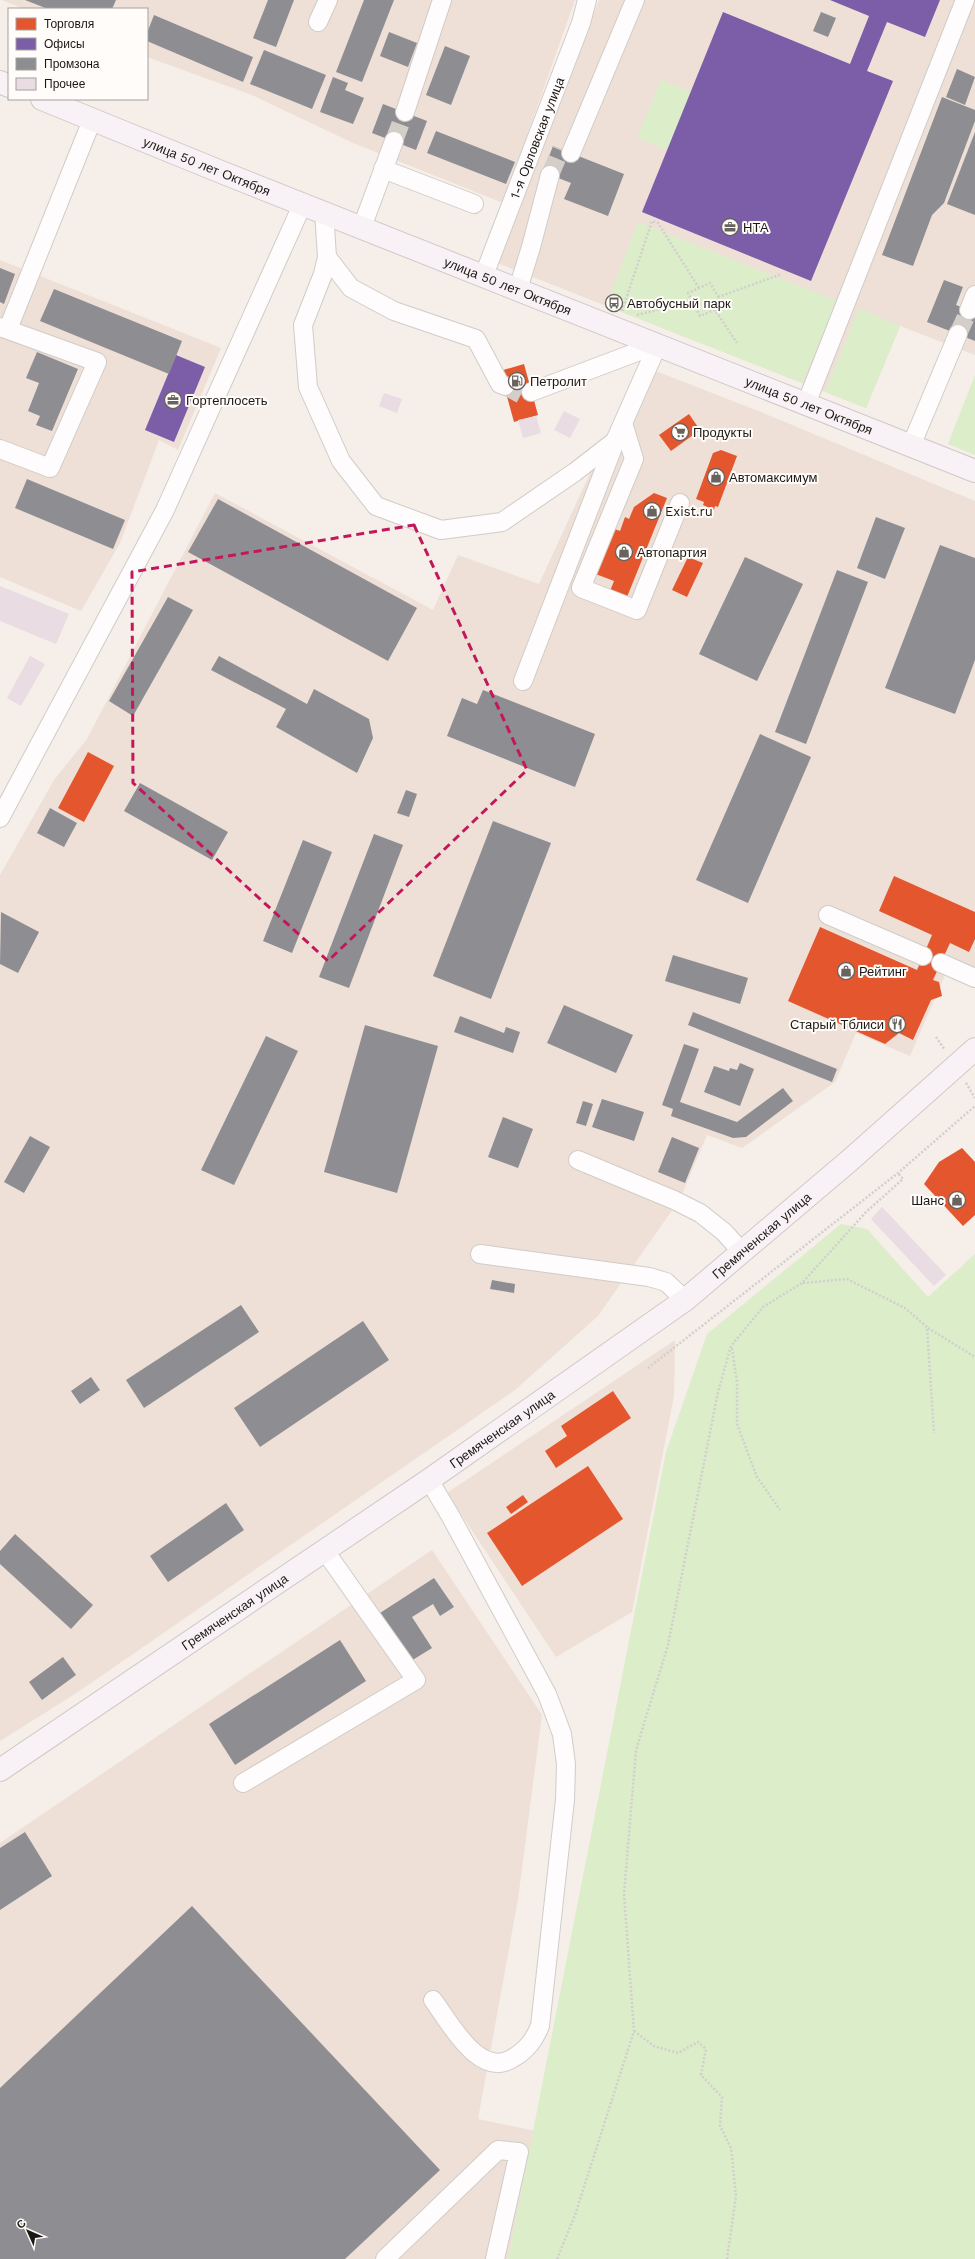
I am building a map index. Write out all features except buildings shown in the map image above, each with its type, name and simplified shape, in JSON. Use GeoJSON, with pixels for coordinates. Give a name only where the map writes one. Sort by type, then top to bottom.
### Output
{"type":"FeatureCollection","features":[{"type":"Feature","properties":{"kind":"main road","name":"улица 50 лет Октября"},"geometry":{"type":"LineString","coordinates":[[44,100],[975,471]]}},
{"type":"Feature","properties":{"kind":"main road","name":"Гремяченская улица"},"geometry":{"type":"LineString","coordinates":[[0,1770],[429,1480],[685,1300],[854,1156],[975,1049]]}},
{"type":"Feature","properties":{"kind":"street"},"geometry":{"type":"LineString","coordinates":[[318,22],[328,0]]}},
{"type":"Feature","properties":{"kind":"street"},"geometry":{"type":"LineString","coordinates":[[405,112],[442,0]]}},
{"type":"Feature","properties":{"kind":"street","name":"1-я Орловская улица"},"geometry":{"type":"LineString","coordinates":[[484,275],[582,23],[587,0]]}},
{"type":"Feature","properties":{"kind":"street"},"geometry":{"type":"LineString","coordinates":[[621,0],[566,151],[635,0]]}},
{"type":"Feature","properties":{"kind":"street"},"geometry":{"type":"LineString","coordinates":[[806,404],[965,0]]}},
{"type":"Feature","properties":{"kind":"street"},"geometry":{"type":"LineString","coordinates":[[0,448],[50,468],[97,362],[4,328],[92,120]]}},
{"type":"Feature","properties":{"kind":"street"},"geometry":{"type":"LineString","coordinates":[[362,227],[394,141]]}},
{"type":"Feature","properties":{"kind":"street"},"geometry":{"type":"LineString","coordinates":[[383,169],[474,204]]}},
{"type":"Feature","properties":{"kind":"street"},"geometry":{"type":"LineString","coordinates":[[518,289],[555,177]]}},
{"type":"Feature","properties":{"kind":"street"},"geometry":{"type":"LineString","coordinates":[[0,818],[165,510],[303,203]]}},
{"type":"Feature","properties":{"kind":"street"},"geometry":{"type":"LineString","coordinates":[[324,211],[328,257],[303,325],[308,387],[341,461],[376,506],[441,530],[502,522],[616,442]]}},
{"type":"Feature","properties":{"kind":"street"},"geometry":{"type":"LineString","coordinates":[[328,257],[350,288],[394,311],[476,339],[500,384],[505,386]]}},
{"type":"Feature","properties":{"kind":"street"},"geometry":{"type":"LineString","coordinates":[[911,446],[958,334]]}},
{"type":"Feature","properties":{"kind":"street"},"geometry":{"type":"LineString","coordinates":[[523,680],[616,442],[658,344]]}},
{"type":"Feature","properties":{"kind":"street"},"geometry":{"type":"LineString","coordinates":[[531,392],[658,344]]}},
{"type":"Feature","properties":{"kind":"street"},"geometry":{"type":"LineString","coordinates":[[624,423],[634,459],[581,588],[637,610],[680,503]]}},
{"type":"Feature","properties":{"kind":"street"},"geometry":{"type":"LineString","coordinates":[[828,915],[923,956]]}},
{"type":"Feature","properties":{"kind":"street"},"geometry":{"type":"LineString","coordinates":[[941,963],[975,978]]}},
{"type":"Feature","properties":{"kind":"street"},"geometry":{"type":"LineString","coordinates":[[578,1160],[674,1200],[700,1213],[724,1232],[742,1252]]}},
{"type":"Feature","properties":{"kind":"street"},"geometry":{"type":"LineString","coordinates":[[480,1254],[649,1277],[666,1282],[685,1300]]}},
{"type":"Feature","properties":{"kind":"street"},"geometry":{"type":"LineString","coordinates":[[429,1480],[455,1523],[547,1694],[562,1734],[566,1764],[565,1800],[540,2026],[533,2041],[522,2053],[508,2062],[496,2064],[482,2059],[467,2047],[433,2000]]}},
{"type":"Feature","properties":{"kind":"street"},"geometry":{"type":"LineString","coordinates":[[243,1783],[416,1680],[325,1551]]}},
{"type":"Feature","properties":{"kind":"street"},"geometry":{"type":"LineString","coordinates":[[385,2259],[498,2150],[519,2152],[495,2259]]}},
{"type":"Feature","properties":{"kind":"path"},"geometry":{"type":"LineString","coordinates":[[622,312],[652,222],[658,223],[699,288]]}},
{"type":"Feature","properties":{"kind":"path"},"geometry":{"type":"LineString","coordinates":[[718,297],[782,274]]}},
{"type":"Feature","properties":{"kind":"path"},"geometry":{"type":"LineString","coordinates":[[710,283],[718,297],[724,306],[700,316],[688,293],[710,283]]}},
{"type":"Feature","properties":{"kind":"path"},"geometry":{"type":"LineString","coordinates":[[632,316],[692,301]]}},
{"type":"Feature","properties":{"kind":"path"},"geometry":{"type":"LineString","coordinates":[[715,310],[737,343]]}},
{"type":"Feature","properties":{"kind":"path"},"geometry":{"type":"LineString","coordinates":[[648,1368],[898,1174],[975,1106]]}},
{"type":"Feature","properties":{"kind":"path"},"geometry":{"type":"LineString","coordinates":[[557,2259],[575,2215],[634,2031],[624,1894],[636,1750],[668,1645],[718,1392],[732,1346],[763,1307],[802,1283],[866,1212],[903,1179],[898,1174]]}},
{"type":"Feature","properties":{"kind":"path"},"geometry":{"type":"LineString","coordinates":[[802,1283],[847,1279],[905,1308],[927,1328],[975,1356]]}},
{"type":"Feature","properties":{"kind":"path"},"geometry":{"type":"LineString","coordinates":[[927,1328],[934,1433]]}},
{"type":"Feature","properties":{"kind":"path"},"geometry":{"type":"LineString","coordinates":[[732,1346],[737,1382],[738,1424],[756,1477],[780,1510]]}},
{"type":"Feature","properties":{"kind":"path"},"geometry":{"type":"LineString","coordinates":[[634,2031],[654,2046],[678,2053],[698,2042],[706,2049],[701,2075],[722,2096],[720,2126],[731,2148],[736,2196],[727,2259]]}},
{"type":"Feature","properties":{"kind":"highlighted area"},"geometry":{"type":"Polygon","coordinates":[[[414,525],[527,770],[328,961],[133,783],[132,572],[414,525]]]}},
{"type":"Feature","properties":{"kind":"shaded area"},"geometry":{"type":"Polygon","coordinates":[[[2,0],[575,0],[503,203],[353,143],[252,95],[148,57],[148,8],[22,8],[2,0]]]}},
{"type":"Feature","properties":{"kind":"shaded area"},"geometry":{"type":"Polygon","coordinates":[[[599,0],[975,0],[975,355],[900,326],[866,408],[497,263],[599,0]]]}},
{"type":"Feature","properties":{"kind":"shaded area"},"geometry":{"type":"Polygon","coordinates":[[[0,260],[221,348],[178,450],[159,440],[120,543],[81,611],[0,577],[0,260]]]}},
{"type":"Feature","properties":{"kind":"shaded area"},"geometry":{"type":"Polygon","coordinates":[[[640,365],[761,412],[975,501],[975,984],[946,973],[910,1056],[856,1033],[835,1082],[742,1148],[707,1135],[680,1199],[598,1316],[515,1390],[78,1692],[0,1741],[0,875],[54,780],[87,739],[215,493],[433,610],[458,555],[539,584],[640,365]]]}},
{"type":"Feature","properties":{"kind":"shaded area"},"geometry":{"type":"Polygon","coordinates":[[[675,1340],[674,1396],[632,1612],[556,1657],[447,1493],[675,1340]]]}},
{"type":"Feature","properties":{"kind":"shaded area"},"geometry":{"type":"Polygon","coordinates":[[[432,1550],[542,1715],[518,1899],[478,2119],[535,2131],[508,2259],[0,2259],[0,1843],[432,1550]]]}},
{"type":"Feature","properties":{"kind":"green space"},"geometry":{"type":"Polygon","coordinates":[[[661,80],[691,92],[667,150],[637,138],[661,80]]]}},
{"type":"Feature","properties":{"kind":"green space"},"geometry":{"type":"Polygon","coordinates":[[[638,222],[837,301],[802,383],[606,306],[638,222]]]}},
{"type":"Feature","properties":{"kind":"green space"},"geometry":{"type":"Polygon","coordinates":[[[859,308],[900,326],[866,408],[825,392],[859,308]]]}},
{"type":"Feature","properties":{"kind":"green space"},"geometry":{"type":"Polygon","coordinates":[[[975,375],[975,455],[948,444],[975,375]]]}},
{"type":"Feature","properties":{"kind":"green space"},"geometry":{"type":"Polygon","coordinates":[[[841,1224],[867,1229],[928,1297],[975,1254],[975,2259],[508,2259],[666,1452],[707,1334],[841,1224]]]}},
{"type":"Feature","properties":{"kind":"tunnel"},"geometry":{"type":"LineString","coordinates":[[394,141],[405,112]]}},
{"type":"Feature","properties":{"kind":"tunnel"},"geometry":{"type":"LineString","coordinates":[[550,175],[561,149]]}},
{"type":"Feature","properties":{"kind":"tunnel"},"geometry":{"type":"LineString","coordinates":[[958,334],[969,310]]}},
{"type":"Feature","properties":{"kind":"tunnel"},"geometry":{"type":"LineString","coordinates":[[505,386],[522,395],[531,392]]}},
{"type":"Feature","properties":{"kind":"place","name":"НТА"},"geometry":{"type":"Point","coordinates":[730,227]}},
{"type":"Feature","properties":{"kind":"place","name":"Автобусный парк"},"geometry":{"type":"Point","coordinates":[614,303]}},
{"type":"Feature","properties":{"kind":"place","name":"Петролит"},"geometry":{"type":"Point","coordinates":[517,381]}},
{"type":"Feature","properties":{"kind":"place","name":"Гортеплосеть"},"geometry":{"type":"Point","coordinates":[173,400]}},
{"type":"Feature","properties":{"kind":"place","name":"Продукты"},"geometry":{"type":"Point","coordinates":[680,432]}},
{"type":"Feature","properties":{"kind":"place","name":"Автомаксимум"},"geometry":{"type":"Point","coordinates":[716,477]}},
{"type":"Feature","properties":{"kind":"place","name":"Exist.ru"},"geometry":{"type":"Point","coordinates":[652,511]}},
{"type":"Feature","properties":{"kind":"place","name":"Автопартия"},"geometry":{"type":"Point","coordinates":[624,552]}},
{"type":"Feature","properties":{"kind":"place","name":"Рейтинг"},"geometry":{"type":"Point","coordinates":[846,971]}},
{"type":"Feature","properties":{"kind":"place","name":"Старый Тблиси"},"geometry":{"type":"Point","coordinates":[897,1024]}},
{"type":"Feature","properties":{"kind":"place","name":"Шанс"},"geometry":{"type":"Point","coordinates":[957,1200]}}]}
